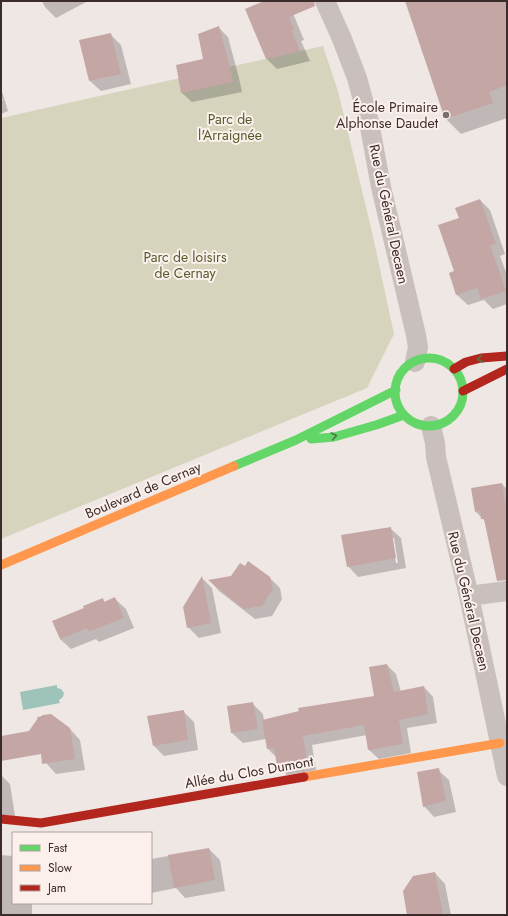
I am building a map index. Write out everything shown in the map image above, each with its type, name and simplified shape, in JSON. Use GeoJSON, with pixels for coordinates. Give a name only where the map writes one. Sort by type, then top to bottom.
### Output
{"type":"FeatureCollection","features":[{"type":"Feature","properties":{"kind":"street","name":"Rue du Général Decaen"},"geometry":{"type":"LineString","coordinates":[[325,1],[357,78],[369,122],[381,188],[416,335],[418,347],[415,362]]}},
{"type":"Feature","properties":{"kind":"street"},"geometry":{"type":"LineString","coordinates":[[454,369],[466,362],[480,358],[507,356]]}},
{"type":"Feature","properties":{"kind":"street"},"geometry":{"type":"LineString","coordinates":[[430,358],[447,363],[454,369],[462,383],[463,391],[458,409],[453,416],[438,425],[424,426],[410,420],[404,415],[396,399],[396,390],[397,382],[401,373],[407,367],[422,359],[430,358]]}},
{"type":"Feature","properties":{"kind":"street"},"geometry":{"type":"LineString","coordinates":[[463,391],[507,369]]}},
{"type":"Feature","properties":{"kind":"street","name":"Boulevard de Cernay"},"geometry":{"type":"LineString","coordinates":[[1,566],[296,440],[396,390]]}},
{"type":"Feature","properties":{"kind":"street","name":"Boulevard de Cernay"},"geometry":{"type":"LineString","coordinates":[[296,440],[334,437],[404,415]]}},
{"type":"Feature","properties":{"kind":"street","name":"Rue du Général Decaen"},"geometry":{"type":"LineString","coordinates":[[431,426],[436,443],[436,457],[469,596],[507,776]]}},
{"type":"Feature","properties":{"kind":"street"},"geometry":{"type":"LineString","coordinates":[[469,596],[507,591]]}},
{"type":"Feature","properties":{"kind":"street","name":"Allée du Clos Dumont"},"geometry":{"type":"LineString","coordinates":[[1,819],[41,823],[500,743]]}},
{"type":"Feature","properties":{"kind":"green space","name":"Parc de loisirs de Cernay"},"geometry":{"type":"Polygon","coordinates":[[[323,46],[338,91],[372,232],[394,334],[367,388],[1,539],[1,118],[323,46]]]}},
{"type":"Feature","properties":{"kind":"water"},"geometry":{"type":"Polygon","coordinates":[[[57,685],[57,688],[61,689],[64,693],[63,697],[59,700],[60,703],[23,710],[20,692],[57,685]]]}},
{"type":"Feature","properties":{"kind":"building"},"geometry":{"type":"Polygon","coordinates":[[[264,1],[314,1],[315,6],[289,17],[294,30],[292,31],[300,51],[266,59],[245,9],[264,1]]]}},
{"type":"Feature","properties":{"kind":"building"},"geometry":{"type":"Polygon","coordinates":[[[405,1],[507,1],[507,85],[489,92],[493,103],[445,119],[405,1]]]}},
{"type":"Feature","properties":{"kind":"building"},"geometry":{"type":"Polygon","coordinates":[[[219,26],[233,82],[181,93],[176,65],[203,59],[198,34],[219,26]]]}},
{"type":"Feature","properties":{"kind":"building"},"geometry":{"type":"Polygon","coordinates":[[[111,33],[121,74],[89,81],[79,40],[111,33]]]}},
{"type":"Feature","properties":{"kind":"building"},"geometry":{"type":"Polygon","coordinates":[[[480,199],[496,244],[490,245],[506,291],[481,299],[477,288],[456,295],[449,273],[454,271],[438,225],[459,218],[455,208],[480,199]]]}},
{"type":"Feature","properties":{"kind":"building"},"geometry":{"type":"Polygon","coordinates":[[[502,483],[507,517],[507,580],[497,581],[484,519],[481,519],[480,511],[475,512],[471,488],[502,483]]]}},
{"type":"Feature","properties":{"kind":"building"},"geometry":{"type":"Polygon","coordinates":[[[391,527],[396,558],[347,567],[341,535],[391,527]]]}},
{"type":"Feature","properties":{"kind":"building"},"geometry":{"type":"Polygon","coordinates":[[[248,561],[270,577],[273,589],[262,606],[244,609],[208,580],[231,576],[240,563],[245,566],[248,561]]]}},
{"type":"Feature","properties":{"kind":"building"},"geometry":{"type":"Polygon","coordinates":[[[202,576],[211,623],[187,628],[183,607],[202,576]]]}},
{"type":"Feature","properties":{"kind":"building"},"geometry":{"type":"Polygon","coordinates":[[[115,597],[124,618],[88,632],[87,628],[60,639],[52,621],[84,608],[83,606],[103,598],[104,602],[115,597]]]}},
{"type":"Feature","properties":{"kind":"building"},"geometry":{"type":"Polygon","coordinates":[[[387,664],[394,692],[424,686],[428,714],[399,720],[403,744],[368,750],[364,725],[303,736],[307,761],[277,766],[274,748],[267,749],[262,720],[299,711],[298,708],[374,696],[369,667],[387,664]]]}},
{"type":"Feature","properties":{"kind":"building"},"geometry":{"type":"Polygon","coordinates":[[[253,702],[258,729],[231,733],[227,706],[253,702]]]}},
{"type":"Feature","properties":{"kind":"building"},"geometry":{"type":"Polygon","coordinates":[[[184,710],[188,740],[153,746],[147,716],[184,710]]]}},
{"type":"Feature","properties":{"kind":"building"},"geometry":{"type":"Polygon","coordinates":[[[51,714],[70,728],[75,759],[42,764],[41,754],[1,761],[1,736],[29,731],[38,718],[43,715],[51,714]]]}},
{"type":"Feature","properties":{"kind":"building"},"geometry":{"type":"Polygon","coordinates":[[[439,768],[446,801],[423,807],[417,772],[439,768]]]}},
{"type":"Feature","properties":{"kind":"building"},"geometry":{"type":"Polygon","coordinates":[[[209,848],[215,880],[174,888],[168,855],[209,848]]]}},
{"type":"Feature","properties":{"kind":"building"},"geometry":{"type":"Polygon","coordinates":[[[435,872],[443,915],[407,915],[403,891],[413,876],[435,872]]]}},
{"type":"Feature","properties":{"kind":"traffic: fast"},"geometry":{"type":"LineString","coordinates":[[429,358],[442,361],[453,368],[460,379],[463,392],[460,405],[453,416],[442,423],[429,426],[416,423],[405,416],[398,405],[395,392],[398,379],[405,368],[416,361],[429,358]]}},
{"type":"Feature","properties":{"kind":"traffic: fast"},"geometry":{"type":"LineString","coordinates":[[234,466],[296,440],[396,390]]}},
{"type":"Feature","properties":{"kind":"traffic: fast"},"geometry":{"type":"LineString","coordinates":[[311,439],[334,437],[404,415]]}},
{"type":"Feature","properties":{"kind":"traffic: slow"},"geometry":{"type":"LineString","coordinates":[[1,565],[234,466]]}},
{"type":"Feature","properties":{"kind":"traffic: slow"},"geometry":{"type":"LineString","coordinates":[[304,777],[500,743]]}},
{"type":"Feature","properties":{"kind":"traffic: jam"},"geometry":{"type":"LineString","coordinates":[[454,369],[466,362],[481,358],[507,356]]}},
{"type":"Feature","properties":{"kind":"traffic: jam"},"geometry":{"type":"LineString","coordinates":[[463,391],[507,369]]}},
{"type":"Feature","properties":{"kind":"traffic: jam"},"geometry":{"type":"LineString","coordinates":[[1,819],[41,823],[304,777]]}},
{"type":"Feature","properties":{"kind":"place","name":"École Primaire Alphonse Daudet"},"geometry":{"type":"Point","coordinates":[446,115]}},
{"type":"Feature","properties":{"kind":"park label","name":"Parc de l'Arraignée"},"geometry":{"type":"Point","coordinates":[230,128]}}]}
